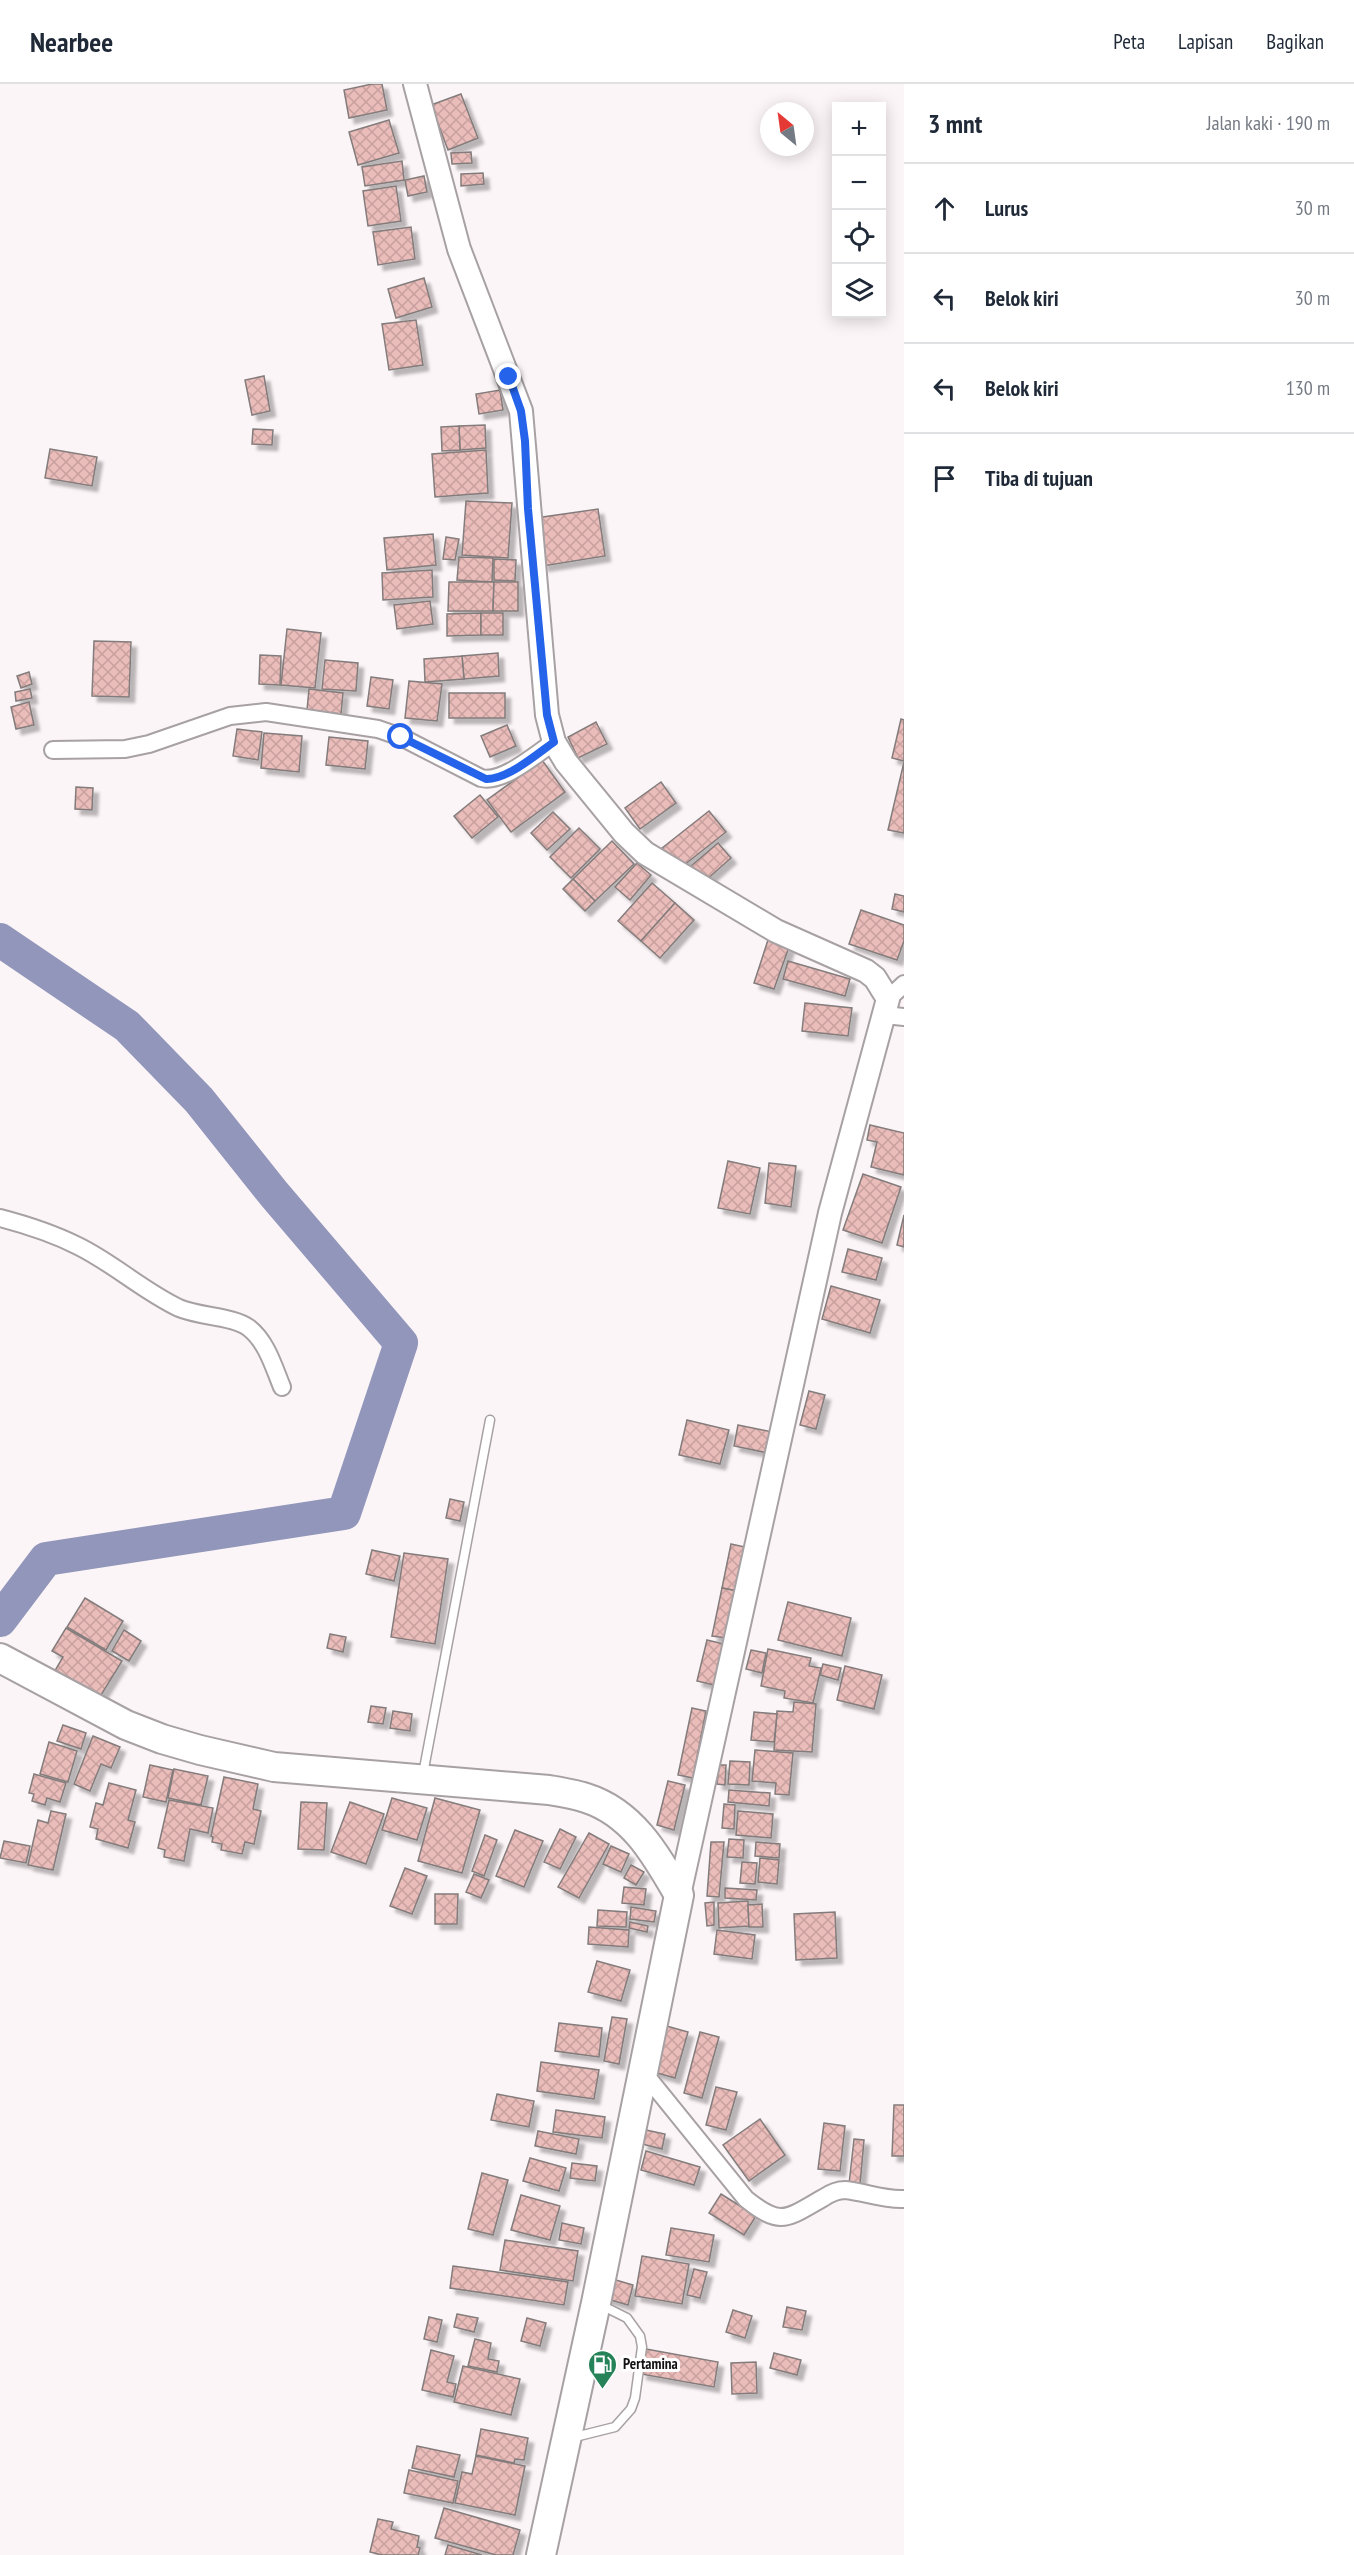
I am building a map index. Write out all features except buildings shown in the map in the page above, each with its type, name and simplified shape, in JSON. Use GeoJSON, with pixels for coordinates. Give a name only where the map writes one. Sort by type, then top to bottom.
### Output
{"type":"FeatureCollection","features":[{"type":"Feature","properties":{"kind":"highway"},"geometry":{"type":"LineString","coordinates":[[0,1658],[126,1725],[200,1750],[274,1767],[549,1790],[587,1798],[614,1812],[638,1831],[679,1895],[644,2073],[541,2555]]}},
{"type":"Feature","properties":{"kind":"street"},"geometry":{"type":"LineString","coordinates":[[415,84],[459,249],[521,411],[547,715],[554,742],[567,762],[624,833],[645,853],[776,931],[866,971],[875,978],[895,1004],[830,1214],[679,1895]]}},
{"type":"Feature","properties":{"kind":"street"},"geometry":{"type":"LineString","coordinates":[[53,750],[125,749],[149,744],[230,716],[266,712],[378,729],[401,737],[481,778],[493,779],[509,772],[554,742]]}},
{"type":"Feature","properties":{"kind":"street"},"geometry":{"type":"LineString","coordinates":[[0,1218],[78,1246],[180,1308],[250,1328],[267,1350],[282,1388]]}},
{"type":"Feature","properties":{"kind":"street"},"geometry":{"type":"LineString","coordinates":[[644,2073],[746,2199],[767,2215],[774,2218],[787,2217],[835,2192],[844,2190],[879,2198],[904,2199]]}},
{"type":"Feature","properties":{"kind":"lane"},"geometry":{"type":"LineString","coordinates":[[422,1778],[490,1420]]}},
{"type":"Feature","properties":{"kind":"lane"},"geometry":{"type":"LineString","coordinates":[[566,2439],[615,2427],[631,2409],[635,2398],[642,2347],[640,2336],[627,2318],[596,2302]]}},
{"type":"Feature","properties":{"kind":"waterway"},"geometry":{"type":"LineString","coordinates":[[0,940],[127,1026],[199,1100],[274,1194],[401,1343],[344,1513],[46,1559],[0,1620]]}},
{"type":"Feature","properties":{"kind":"place","name":"Pertamina"},"geometry":{"type":"Point","coordinates":[602,2390]}},
{"type":"Feature","properties":{"kind":"route"},"geometry":{"type":"LineString","coordinates":[[401,737],[486,779],[493,779],[509,772],[554,742],[547,715],[528,509],[525,441],[521,411],[509,377]]}}]}
